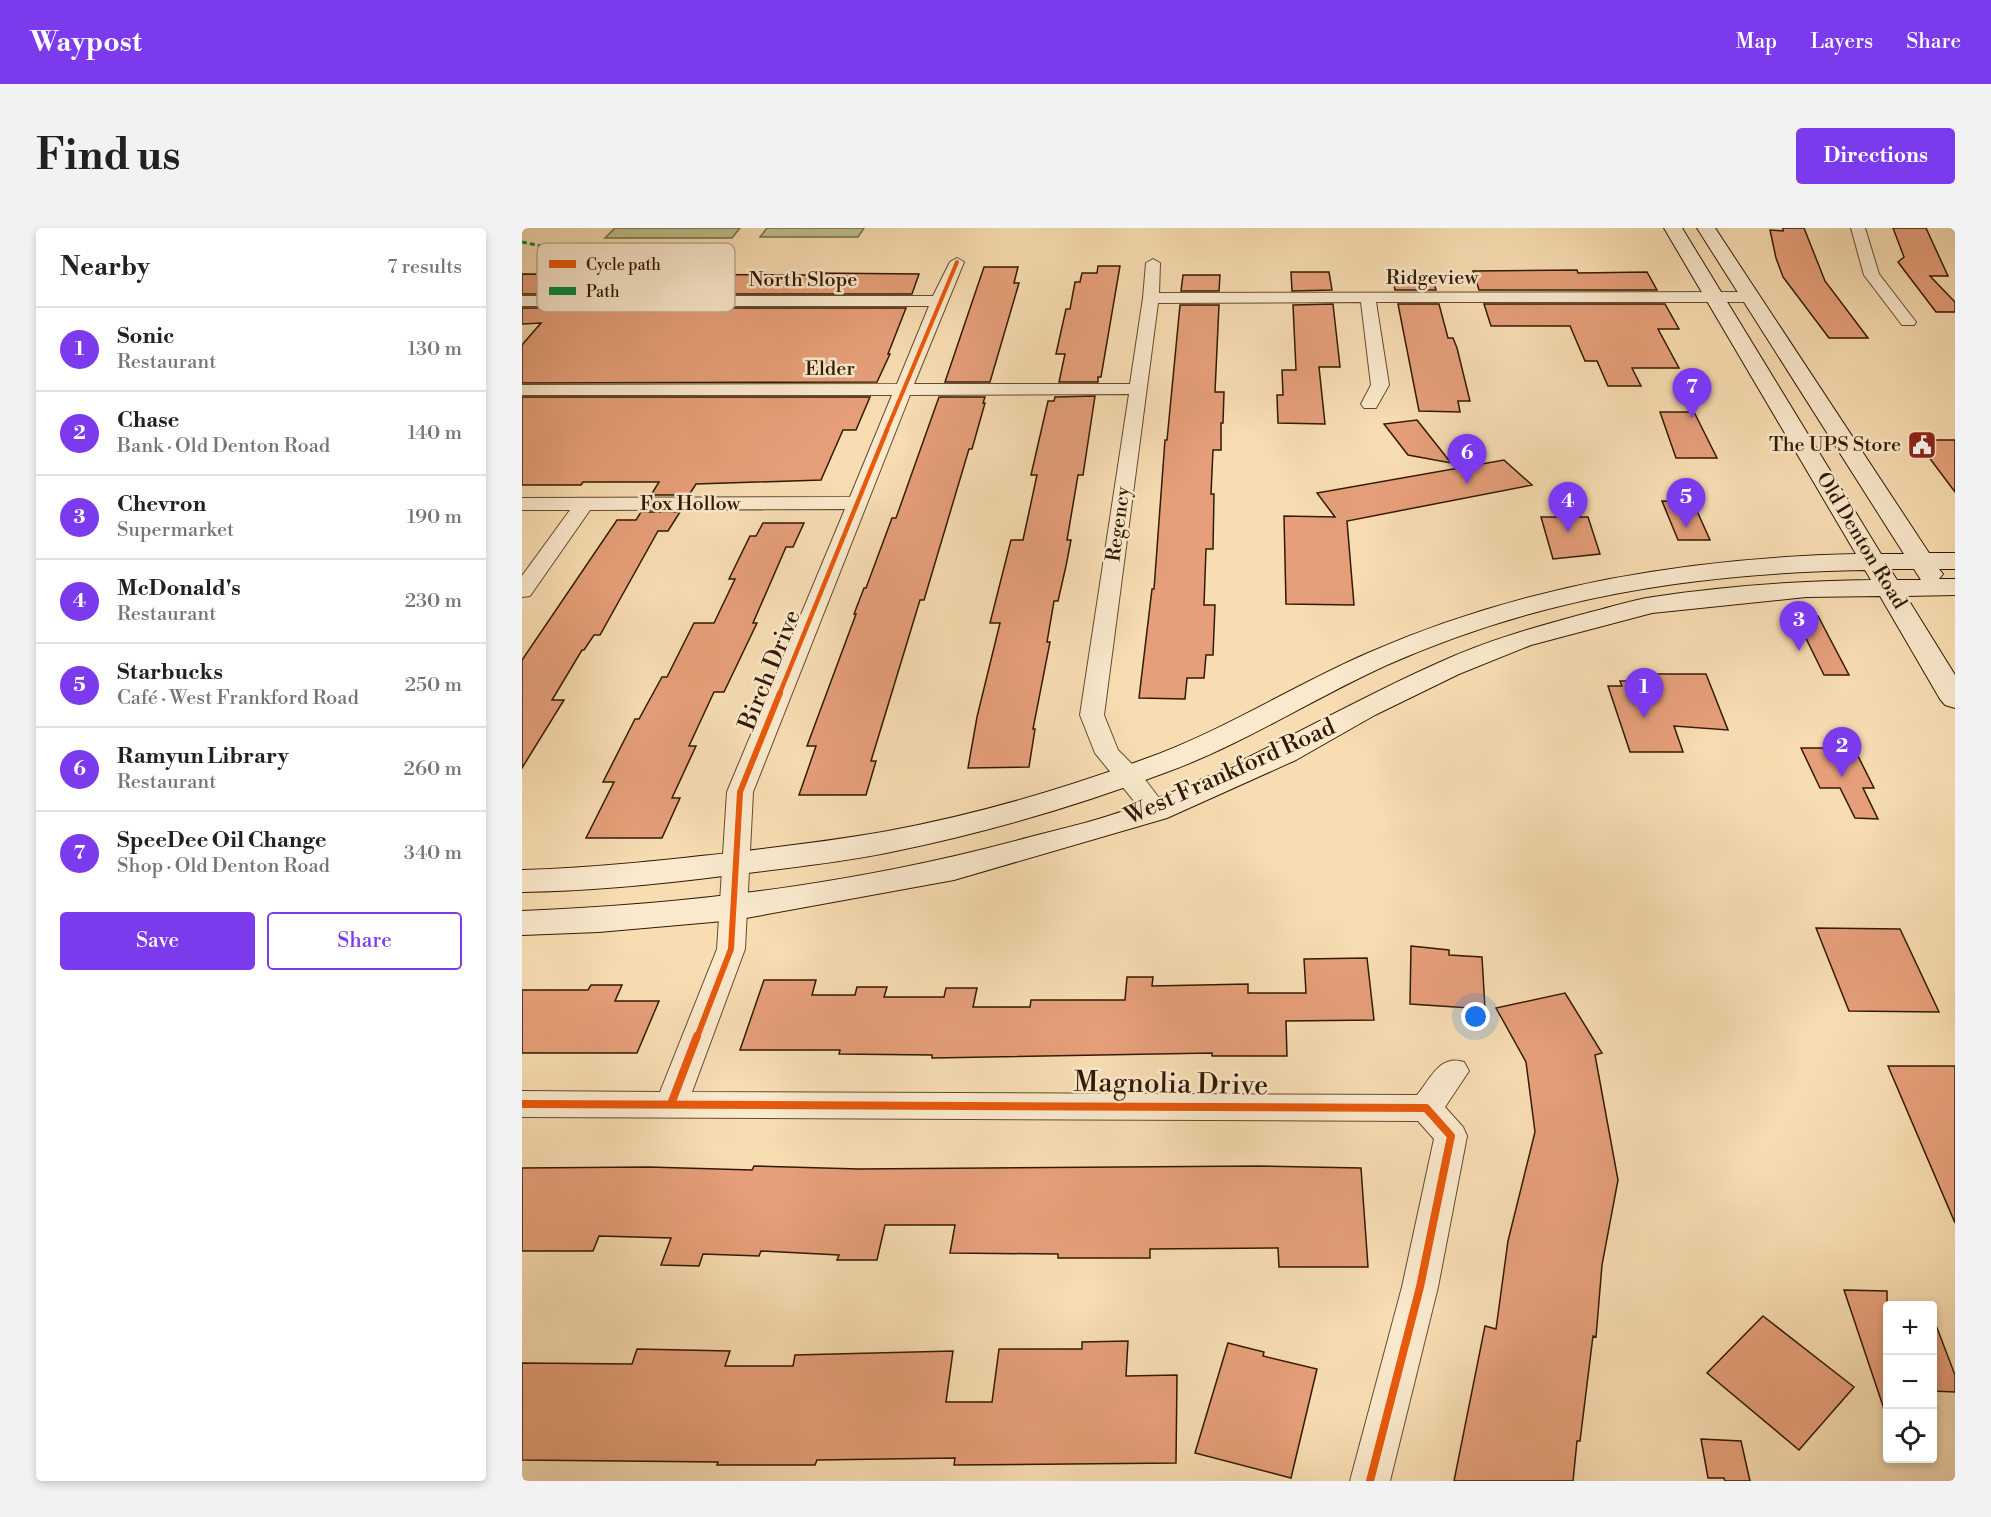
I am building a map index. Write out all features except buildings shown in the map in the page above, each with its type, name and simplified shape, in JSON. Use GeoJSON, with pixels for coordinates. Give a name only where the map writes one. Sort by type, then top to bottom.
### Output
{"type":"FeatureCollection","features":[{"type":"Feature","properties":{"kind":"main road","name":"Old Denton Road"},"geometry":{"type":"LineString","coordinates":[[1674,228],[1955,699]]}},
{"type":"Feature","properties":{"kind":"main road","name":"Old Denton Road"},"geometry":{"type":"LineString","coordinates":[[1706,228],[1920,561],[1950,594]]}},
{"type":"Feature","properties":{"kind":"main road"},"geometry":{"type":"LineString","coordinates":[[1766,384],[1805,384]]}},
{"type":"Feature","properties":{"kind":"main road","name":"West Frankford Road"},"geometry":{"type":"LineString","coordinates":[[522,881],[616,876],[789,857],[894,840],[1033,806],[1128,775],[1217,741],[1328,682],[1467,624],[1540,601],[1635,580],[1707,571],[1811,562],[1955,561]]}},
{"type":"Feature","properties":{"kind":"main road","name":"West Frankford Road"},"geometry":{"type":"LineString","coordinates":[[522,923],[599,920],[735,908],[954,869],[1156,811],[1285,753],[1365,709],[1449,668],[1521,639],[1651,605],[1806,589],[1890,587],[1950,594]]}},
{"type":"Feature","properties":{"kind":"street"},"geometry":{"type":"LineString","coordinates":[[1858,228],[1872,275],[1908,322]]}},
{"type":"Feature","properties":{"kind":"street","name":"Birch Drive"},"geometry":{"type":"LineString","coordinates":[[671,1104],[731,949],[740,792],[905,390],[939,301],[957,262]]}},
{"type":"Feature","properties":{"kind":"street","name":"Regency"},"geometry":{"type":"LineString","coordinates":[[1154,263],[1092,715],[1107,753],[1128,775],[1156,811]]}},
{"type":"Feature","properties":{"kind":"street","name":"Ridgeview"},"geometry":{"type":"LineString","coordinates":[[1151,298],[1752,297]]}},
{"type":"Feature","properties":{"kind":"street"},"geometry":{"type":"LineString","coordinates":[[1368,299],[1380,385],[1370,404]]}},
{"type":"Feature","properties":{"kind":"street","name":"North Slope"},"geometry":{"type":"LineString","coordinates":[[735,301],[939,301]]}},
{"type":"Feature","properties":{"kind":"street","name":"Elder"},"geometry":{"type":"LineString","coordinates":[[522,390],[1138,389]]}},
{"type":"Feature","properties":{"kind":"street","name":"Fox Hollow"},"geometry":{"type":"LineString","coordinates":[[522,504],[858,503]]}},
{"type":"Feature","properties":{"kind":"street"},"geometry":{"type":"LineString","coordinates":[[522,591],[583,504]]}},
{"type":"Feature","properties":{"kind":"street"},"geometry":{"type":"LineString","coordinates":[[1370,1481],[1420,1287],[1451,1136],[1426,1108],[1453,1071]]}},
{"type":"Feature","properties":{"kind":"street","name":"Magnolia Drive"},"geometry":{"type":"LineString","coordinates":[[522,1104],[1426,1108]]}},
{"type":"Feature","properties":{"kind":"green space"},"geometry":{"type":"Polygon","coordinates":[[[615,228],[740,228],[732,238],[605,238],[615,228]]]}},
{"type":"Feature","properties":{"kind":"green space"},"geometry":{"type":"Polygon","coordinates":[[[767,228],[864,228],[858,237],[760,237],[767,228]]]}},
{"type":"Feature","properties":{"kind":"marked path"},"geometry":{"type":"LineString","coordinates":[[522,242],[537,245]]}},
{"type":"Feature","properties":{"kind":"cycle path"},"geometry":{"type":"LineString","coordinates":[[671,1104],[731,949],[740,792],[939,301],[957,262]]}},
{"type":"Feature","properties":{"kind":"cycle path"},"geometry":{"type":"LineString","coordinates":[[522,1104],[1426,1108],[1451,1136],[1420,1287],[1370,1481]]}},
{"type":"Feature","properties":{"kind":"place","name":"SpeeDee Oil Change"},"geometry":{"type":"Point","coordinates":[1692,418]}},
{"type":"Feature","properties":{"kind":"place","name":"The UPS Store"},"geometry":{"type":"Point","coordinates":[1922,445]}},
{"type":"Feature","properties":{"kind":"place","name":"Ramyun Library"},"geometry":{"type":"Point","coordinates":[1467,484]}},
{"type":"Feature","properties":{"kind":"place","name":"Starbucks"},"geometry":{"type":"Point","coordinates":[1686,528]}},
{"type":"Feature","properties":{"kind":"place","name":"McDonald's"},"geometry":{"type":"Point","coordinates":[1568,532]}},
{"type":"Feature","properties":{"kind":"place","name":"Chevron"},"geometry":{"type":"Point","coordinates":[1799,651]}},
{"type":"Feature","properties":{"kind":"place","name":"Sonic"},"geometry":{"type":"Point","coordinates":[1644,718]}},
{"type":"Feature","properties":{"kind":"place","name":"Chase"},"geometry":{"type":"Point","coordinates":[1842,777]}}]}
